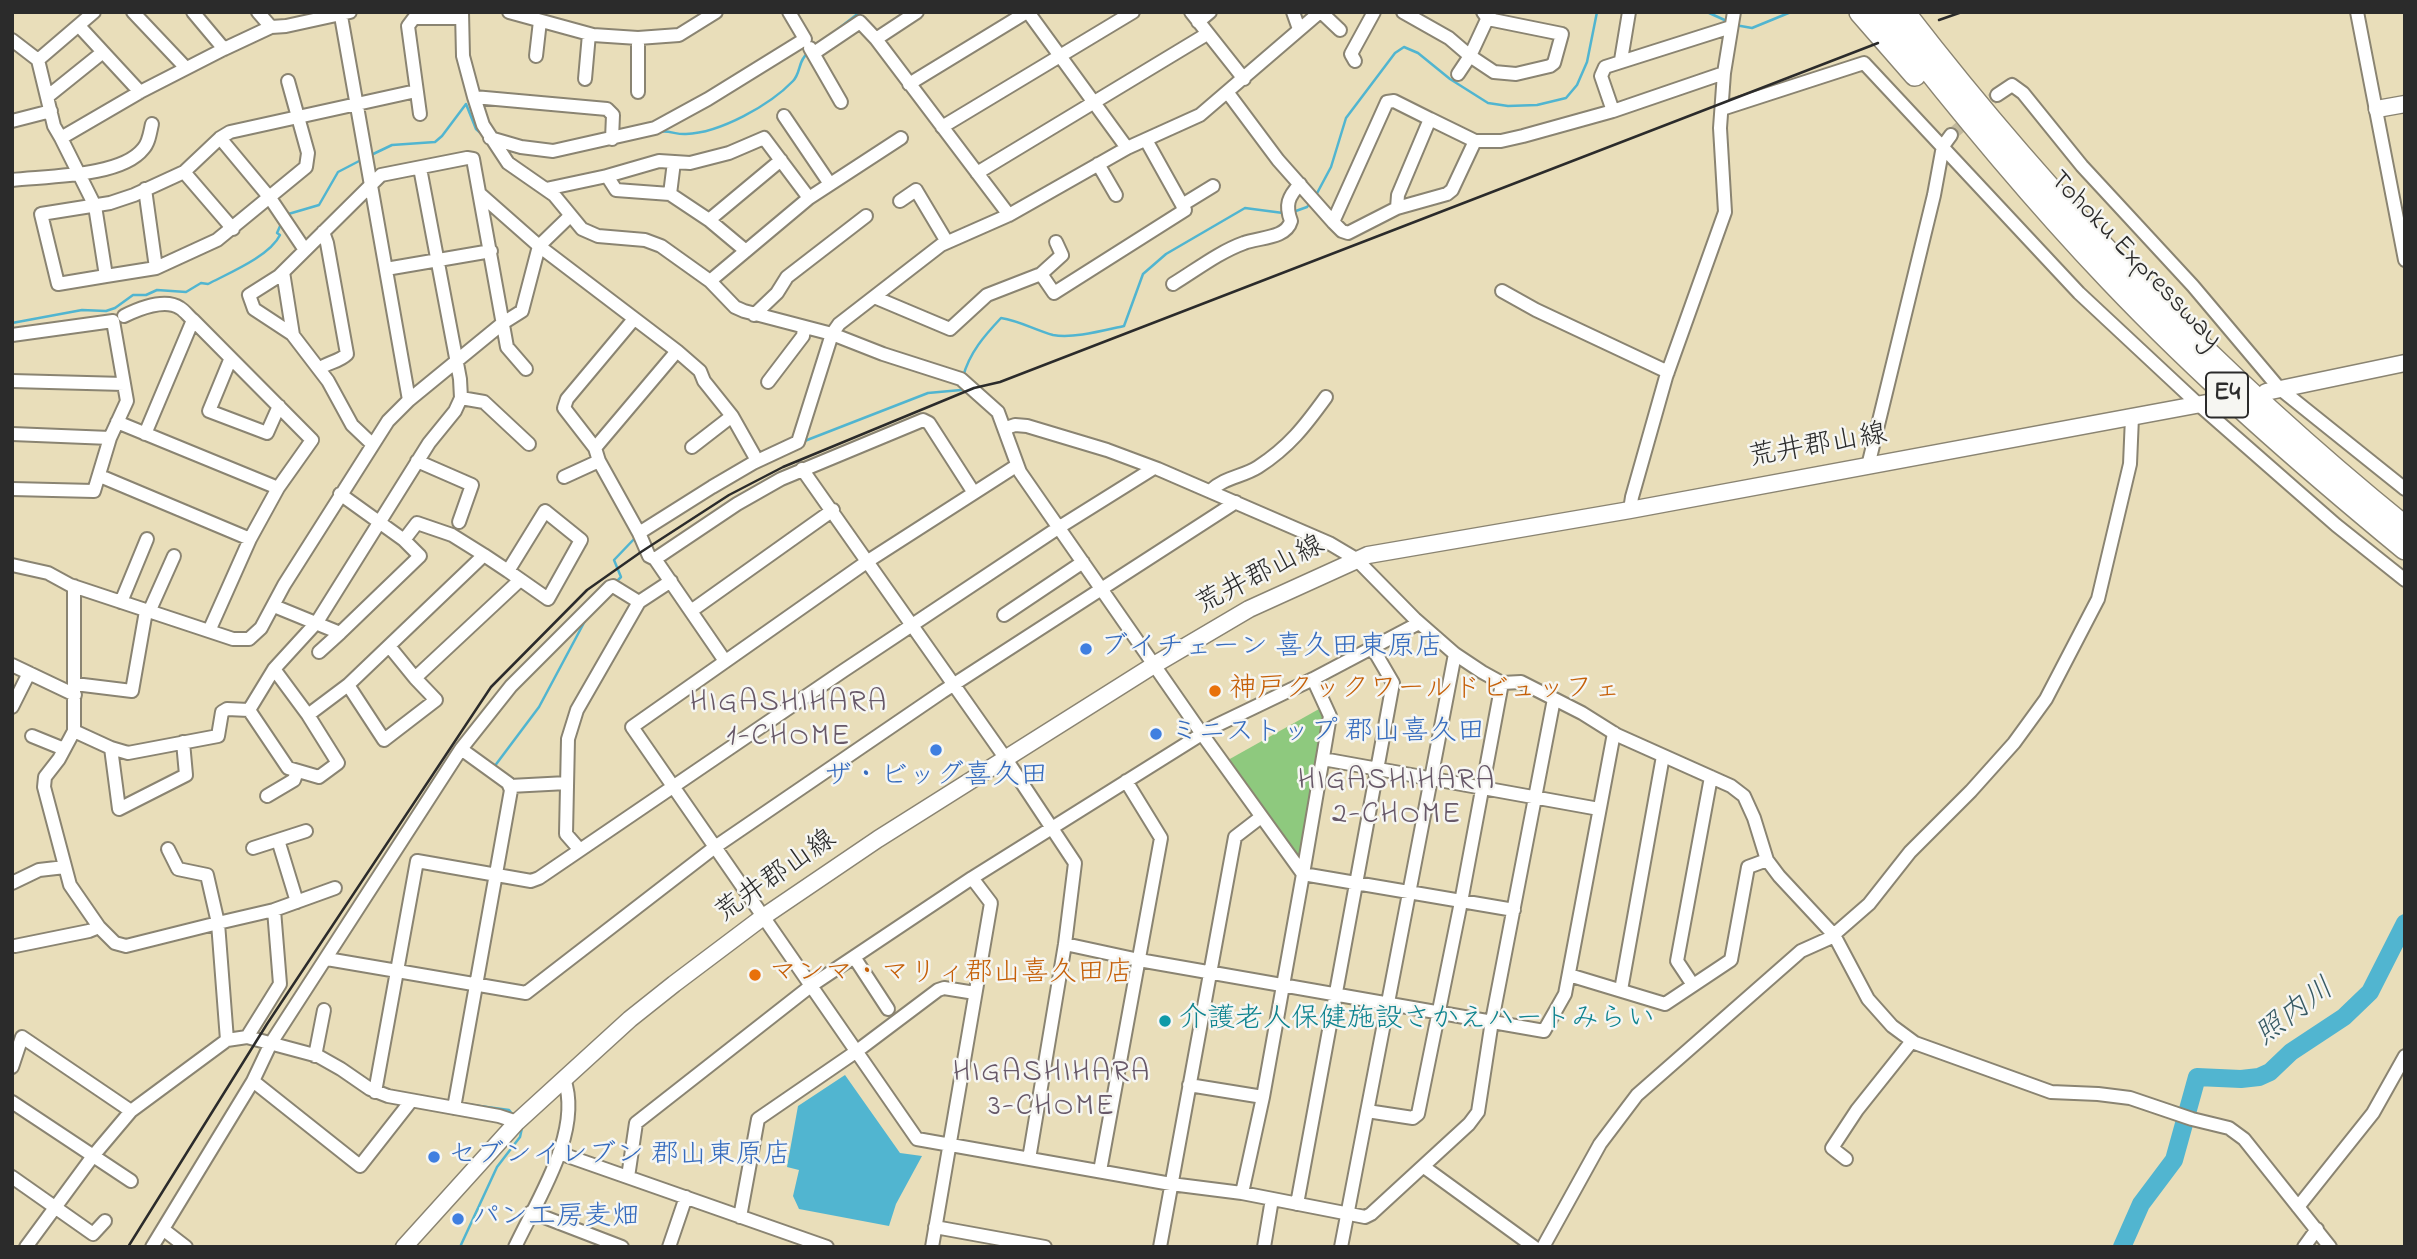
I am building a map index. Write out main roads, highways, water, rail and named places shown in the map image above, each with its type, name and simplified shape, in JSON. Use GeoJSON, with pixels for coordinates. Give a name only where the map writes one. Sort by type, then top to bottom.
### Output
{"type":"FeatureCollection","features":[{"type":"Feature","properties":{"kind":"highway"},"geometry":{"type":"LineString","coordinates":[[1860,12],[2013,183],[2067,221]]}},
{"type":"Feature","properties":{"kind":"highway","name":"Tohoku Expressway"},"geometry":{"type":"LineString","coordinates":[[1883,12],[1974,128],[2067,221],[2246,391],[2405,527]]}},
{"type":"Feature","properties":{"kind":"highway","name":"Tohoku Expressway"},"geometry":{"type":"LineString","coordinates":[[1904,12],[2110,280],[2217,386],[2320,479],[2405,549]]}},
{"type":"Feature","properties":{"kind":"highway"},"geometry":{"type":"LineString","coordinates":[[1922,12],[1981,92],[2037,160],[2067,221]]}},
{"type":"Feature","properties":{"kind":"main road"},"geometry":{"type":"LineString","coordinates":[[2377,109],[2405,104]]}},
{"type":"Feature","properties":{"kind":"main road"},"geometry":{"type":"LineString","coordinates":[[2272,390],[2405,363]]}},
{"type":"Feature","properties":{"kind":"main road","name":"荒井郡山線"},"geometry":{"type":"LineString","coordinates":[[404,1247],[517,1122],[663,992],[764,917],[878,839],[1154,665],[1249,609],[1368,555],[1630,510],[2205,403]]}},
{"type":"Feature","properties":{"kind":"water"},"geometry":{"type":"Polygon","coordinates":[[[845,1075],[900,1153],[922,1156],[896,1204],[889,1226],[799,1209],[793,1196],[799,1170],[787,1167],[798,1106],[845,1075]]]}},
{"type":"Feature","properties":{"kind":"waterway"},"geometry":{"type":"LineString","coordinates":[[838,29],[860,12]]}},
{"type":"Feature","properties":{"kind":"waterway"},"geometry":{"type":"LineString","coordinates":[[1315,197],[1331,167],[1346,118],[1395,53],[1404,47],[1418,53],[1450,79],[1488,103],[1508,106],[1537,105],[1566,98],[1577,85],[1587,62],[1597,12]]}},
{"type":"Feature","properties":{"kind":"waterway"},"geometry":{"type":"LineString","coordinates":[[1707,12],[1729,22]]}},
{"type":"Feature","properties":{"kind":"waterway"},"geometry":{"type":"LineString","coordinates":[[1735,25],[1752,28],[1791,12]]}},
{"type":"Feature","properties":{"kind":"waterway"},"geometry":{"type":"LineString","coordinates":[[659,132],[699,132],[714,129],[744,116],[793,81],[808,53]]}},
{"type":"Feature","properties":{"kind":"waterway"},"geometry":{"type":"LineString","coordinates":[[369,156],[392,145],[435,142],[466,104],[476,129],[485,137]]}},
{"type":"Feature","properties":{"kind":"waterway"},"geometry":{"type":"LineString","coordinates":[[505,149],[519,153]]}},
{"type":"Feature","properties":{"kind":"waterway"},"geometry":{"type":"LineString","coordinates":[[529,154],[547,156]]}},
{"type":"Feature","properties":{"kind":"waterway"},"geometry":{"type":"LineString","coordinates":[[285,215],[319,205],[338,172],[363,159]]}},
{"type":"Feature","properties":{"kind":"waterway"},"geometry":{"type":"LineString","coordinates":[[1293,212],[1307,207],[1311,202]]}},
{"type":"Feature","properties":{"kind":"waterway"},"geometry":{"type":"LineString","coordinates":[[963,377],[973,352],[1001,318],[1061,336],[1089,334],[1124,326],[1143,274],[1166,254],[1245,208],[1283,213]]}},
{"type":"Feature","properties":{"kind":"waterway"},"geometry":{"type":"LineString","coordinates":[[12,323],[82,310],[106,311],[133,295],[146,295],[157,290],[186,292],[201,283],[208,284],[267,250],[280,235],[277,233],[281,224]]}},
{"type":"Feature","properties":{"kind":"waterway"},"geometry":{"type":"LineString","coordinates":[[802,442],[928,393],[961,390],[961,387]]}},
{"type":"Feature","properties":{"kind":"waterway"},"geometry":{"type":"LineString","coordinates":[[616,582],[621,577],[614,560],[636,537]]}},
{"type":"Feature","properties":{"kind":"waterway"},"geometry":{"type":"LineString","coordinates":[[494,767],[539,707],[586,619]]}},
{"type":"Feature","properties":{"kind":"waterway","name":"照内川"},"geometry":{"type":"LineString","coordinates":[[2122,1247],[2141,1204],[2174,1160],[2197,1077],[2241,1079],[2259,1077],[2270,1072],[2291,1052],[2344,1017],[2370,992],[2405,923]]}},
{"type":"Feature","properties":{"kind":"waterway"},"geometry":{"type":"LineString","coordinates":[[465,1104],[509,1110],[512,1114]]}},
{"type":"Feature","properties":{"kind":"waterway"},"geometry":{"type":"LineString","coordinates":[[460,1247],[497,1167],[520,1137],[522,1128]]}},
{"type":"Feature","properties":{"kind":"tunnel"},"geometry":{"type":"LineString","coordinates":[[1951,135],[1997,95]]}},
{"type":"Feature","properties":{"kind":"railway"},"geometry":{"type":"LineString","coordinates":[[1939,20],[1962,12]]}},
{"type":"Feature","properties":{"kind":"railway"},"geometry":{"type":"LineString","coordinates":[[128,1247],[267,1024],[491,687],[587,590],[641,552],[729,495],[783,467],[974,388],[1000,382],[1878,43]]}},
{"type":"Feature","properties":{"kind":"place","name":"ブイチェーン 喜久田東原店"},"geometry":{"type":"Point","coordinates":[1086,649]}},
{"type":"Feature","properties":{"kind":"place","name":"神戸クックワールドビュッフェ"},"geometry":{"type":"Point","coordinates":[1215,691]}},
{"type":"Feature","properties":{"kind":"place","name":"ミニストップ 郡山喜久田"},"geometry":{"type":"Point","coordinates":[1156,734]}},
{"type":"Feature","properties":{"kind":"place","name":"ザ・ビッグ喜久田"},"geometry":{"type":"Point","coordinates":[936,750]}},
{"type":"Feature","properties":{"kind":"place","name":"マンマ・マリィ郡山喜久田店"},"geometry":{"type":"Point","coordinates":[755,975]}},
{"type":"Feature","properties":{"kind":"place","name":"介護老人保健施設さかえハートみらい"},"geometry":{"type":"Point","coordinates":[1165,1021]}},
{"type":"Feature","properties":{"kind":"place","name":"セブンイレブン 郡山東原店"},"geometry":{"type":"Point","coordinates":[434,1157]}},
{"type":"Feature","properties":{"kind":"place","name":"パン工房麦畑"},"geometry":{"type":"Point","coordinates":[458,1219]}},
{"type":"Feature","properties":{"kind":"district","name":"HIGASHIHARA 1-CHOME"},"geometry":{"type":"Point","coordinates":[789,722]}},
{"type":"Feature","properties":{"kind":"district","name":"HIGASHIHARA 2-CHOME"},"geometry":{"type":"Point","coordinates":[1397,800]}},
{"type":"Feature","properties":{"kind":"district","name":"HIGASHIHARA 3-CHOME"},"geometry":{"type":"Point","coordinates":[1052,1092]}}]}
